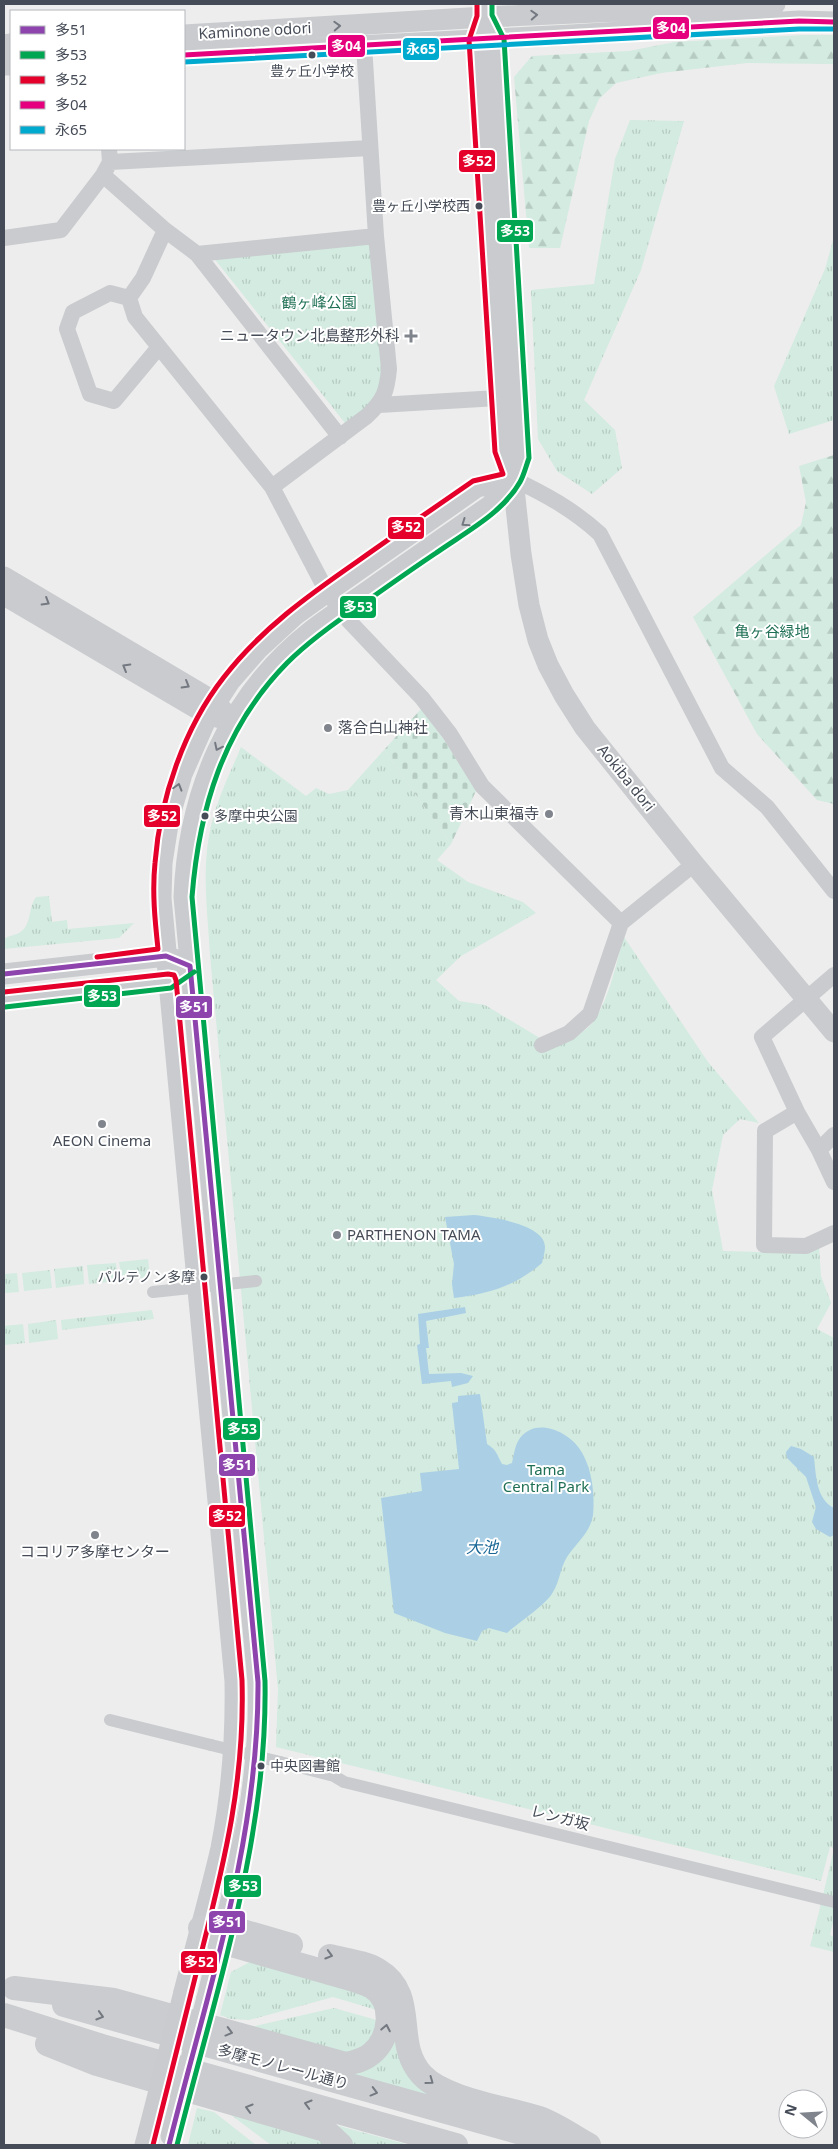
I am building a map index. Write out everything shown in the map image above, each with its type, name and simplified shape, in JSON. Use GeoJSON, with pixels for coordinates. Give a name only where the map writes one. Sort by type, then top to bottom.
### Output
{"type":"FeatureCollection","features":[{"type":"Feature","properties":{"kind":"main road"},"geometry":{"type":"LineString","coordinates":[[200,1928],[376,1969],[391,1981],[400,1996],[404,2009],[406,2044],[421,2074],[435,2085],[465,2098],[541,2119],[589,2145]]}},
{"type":"Feature","properties":{"kind":"main road"},"geometry":{"type":"LineString","coordinates":[[9,1986],[114,2000],[346,2064],[360,2061],[372,2054],[382,2043],[387,2027],[388,2012],[381,1996],[372,1987],[223,1934]]}},
{"type":"Feature","properties":{"kind":"main road","name":"多摩モノレール通り"},"geometry":{"type":"LineString","coordinates":[[9,1986],[109,2019],[564,2145]]}},
{"type":"Feature","properties":{"kind":"main road"},"geometry":{"type":"LineString","coordinates":[[4,2015],[46,2043],[97,2064],[325,2130],[341,2145]]}},
{"type":"Feature","properties":{"kind":"main road","name":"多摩モノレール通り"},"geometry":{"type":"LineString","coordinates":[[4,2015],[102,2046],[456,2145]]}},
{"type":"Feature","properties":{"kind":"street","name":"Kaminone odori"},"geometry":{"type":"LineString","coordinates":[[185,35],[485,10],[775,4]]}},
{"type":"Feature","properties":{"kind":"street","name":"Aokiba dori"},"geometry":{"type":"LineString","coordinates":[[485,10],[497,39],[512,280],[522,455],[513,478]]}},
{"type":"Feature","properties":{"kind":"street"},"geometry":{"type":"LineString","coordinates":[[476,40],[485,10]]}},
{"type":"Feature","properties":{"kind":"street","name":"Kaminone odori"},"geometry":{"type":"LineString","coordinates":[[185,55],[789,22],[834,22]]}},
{"type":"Feature","properties":{"kind":"street","name":"Aokiba dori"},"geometry":{"type":"LineString","coordinates":[[476,40],[502,452],[513,478],[521,554],[529,604],[538,640],[548,665],[585,728],[694,864],[834,1032]]}},
{"type":"Feature","properties":{"kind":"street"},"geometry":{"type":"LineString","coordinates":[[272,486],[367,416],[379,405],[387,389],[389,369],[376,236],[364,45]]}},
{"type":"Feature","properties":{"kind":"street"},"geometry":{"type":"LineString","coordinates":[[107,162],[370,148]]}},
{"type":"Feature","properties":{"kind":"street"},"geometry":{"type":"LineString","coordinates":[[107,162],[165,230],[197,254],[340,437]]}},
{"type":"Feature","properties":{"kind":"street"},"geometry":{"type":"LineString","coordinates":[[4,238],[61,230],[107,162]]}},
{"type":"Feature","properties":{"kind":"street"},"geometry":{"type":"LineString","coordinates":[[129,298],[143,278],[165,230]]}},
{"type":"Feature","properties":{"kind":"street"},"geometry":{"type":"LineString","coordinates":[[197,254],[376,236]]}},
{"type":"Feature","properties":{"kind":"street"},"geometry":{"type":"LineString","coordinates":[[491,280],[512,280]]}},
{"type":"Feature","properties":{"kind":"street"},"geometry":{"type":"LineString","coordinates":[[129,298],[110,293],[73,312],[67,330],[90,394],[114,401],[159,347]]}},
{"type":"Feature","properties":{"kind":"street"},"geometry":{"type":"LineString","coordinates":[[129,298],[135,317],[272,486],[327,592],[351,624],[422,698],[450,734],[482,786],[621,923]]}},
{"type":"Feature","properties":{"kind":"street"},"geometry":{"type":"LineString","coordinates":[[379,405],[498,398]]}},
{"type":"Feature","properties":{"kind":"street"},"geometry":{"type":"LineString","coordinates":[[170,2141],[242,1854],[256,1772],[259,1706],[184,897],[185,865],[192,823],[204,782],[231,721],[278,662],[309,633],[490,506],[513,478]]}},
{"type":"Feature","properties":{"kind":"street"},"geometry":{"type":"LineString","coordinates":[[147,2138],[220,1848],[228,1809],[236,1721],[235,1681],[161,898],[162,863],[169,818],[182,774],[212,709],[258,649],[295,615],[477,487],[513,478],[548,494],[585,520],[600,534],[722,768],[767,807],[834,891]]}},
{"type":"Feature","properties":{"kind":"street"},"geometry":{"type":"LineString","coordinates":[[4,577],[231,721]]}},
{"type":"Feature","properties":{"kind":"street"},"geometry":{"type":"LineString","coordinates":[[4,595],[212,709]]}},
{"type":"Feature","properties":{"kind":"street"},"geometry":{"type":"LineString","coordinates":[[542,1045],[569,1033],[590,1014],[621,923],[694,864]]}},
{"type":"Feature","properties":{"kind":"street"},"geometry":{"type":"LineString","coordinates":[[4,974],[166,956],[190,966]]}},
{"type":"Feature","properties":{"kind":"street"},"geometry":{"type":"LineString","coordinates":[[4,1000],[168,981],[190,966]]}},
{"type":"Feature","properties":{"kind":"street"},"geometry":{"type":"LineString","coordinates":[[834,975],[762,1037],[797,1112],[819,1150],[834,1182]]}},
{"type":"Feature","properties":{"kind":"street"},"geometry":{"type":"LineString","coordinates":[[797,1112],[765,1131],[764,1245],[806,1246],[834,1233]]}},
{"type":"Feature","properties":{"kind":"street"},"geometry":{"type":"LineString","coordinates":[[819,1150],[834,1136]]}},
{"type":"Feature","properties":{"kind":"street"},"geometry":{"type":"LineString","coordinates":[[153,1292],[256,1281]]}},
{"type":"Feature","properties":{"kind":"street","name":"レンガ坂"},"geometry":{"type":"LineString","coordinates":[[110,1720],[334,1776],[344,1782],[834,1902]]}},
{"type":"Feature","properties":{"kind":"green space"},"geometry":{"type":"Polygon","coordinates":[[[834,35],[834,64],[747,63],[661,73],[616,83],[599,99],[589,121],[560,248],[529,248],[514,77],[532,56],[629,51],[675,42],[834,35]]]}},
{"type":"Feature","properties":{"kind":"green space"},"geometry":{"type":"Polygon","coordinates":[[[630,120],[684,121],[641,270],[584,400],[615,430],[622,468],[592,494],[557,471],[538,439],[531,290],[594,284],[615,159],[630,120]]]}},
{"type":"Feature","properties":{"kind":"green space"},"geometry":{"type":"Polygon","coordinates":[[[834,237],[834,420],[789,434],[774,386],[825,269],[834,237]]]}},
{"type":"Feature","properties":{"kind":"green space","name":"鶴ヶ峰公園"},"geometry":{"type":"Polygon","coordinates":[[[370,243],[382,371],[380,382],[371,402],[345,423],[213,257],[370,243]]]}},
{"type":"Feature","properties":{"kind":"green space","name":"亀ヶ谷緑地"},"geometry":{"type":"Polygon","coordinates":[[[834,455],[834,804],[817,800],[757,734],[693,617],[801,525],[806,502],[799,466],[834,455]]]}},
{"type":"Feature","properties":{"kind":"green space"},"geometry":{"type":"Polygon","coordinates":[[[421,709],[445,741],[476,791],[451,844],[384,750],[421,709]]]}},
{"type":"Feature","properties":{"kind":"green space","name":"Tama Central Park"},"geometry":{"type":"Polygon","coordinates":[[[241,747],[306,796],[316,788],[329,794],[348,790],[384,750],[451,844],[437,860],[468,882],[523,902],[536,913],[461,956],[436,980],[459,1001],[485,1005],[553,1046],[580,1034],[593,1022],[599,1013],[608,993],[624,937],[708,1062],[759,1123],[740,1119],[723,1135],[712,1190],[723,1251],[803,1253],[819,1246],[821,1276],[831,1303],[817,1329],[834,1338],[834,1848],[830,1847],[821,1881],[276,1747],[278,1689],[206,896],[207,851],[211,824],[222,791],[241,747]]]}},
{"type":"Feature","properties":{"kind":"green space"},"geometry":{"type":"Polygon","coordinates":[[[49,896],[52,922],[67,920],[68,929],[134,923],[119,938],[4,949],[4,939],[19,933],[26,926],[36,897],[49,896]]]}},
{"type":"Feature","properties":{"kind":"green space"},"geometry":{"type":"Polygon","coordinates":[[[148,1259],[150,1277],[122,1280],[119,1262],[148,1259]]]}},
{"type":"Feature","properties":{"kind":"green space"},"geometry":{"type":"Polygon","coordinates":[[[116,1263],[118,1281],[89,1284],[87,1265],[116,1263]]]}},
{"type":"Feature","properties":{"kind":"green space"},"geometry":{"type":"Polygon","coordinates":[[[83,1266],[84,1284],[56,1288],[54,1269],[83,1266]]]}},
{"type":"Feature","properties":{"kind":"green space"},"geometry":{"type":"Polygon","coordinates":[[[50,1270],[52,1288],[24,1291],[22,1273],[50,1270]]]}},
{"type":"Feature","properties":{"kind":"green space"},"geometry":{"type":"Polygon","coordinates":[[[17,1273],[19,1292],[4,1293],[4,1274],[17,1273]]]}},
{"type":"Feature","properties":{"kind":"green space"},"geometry":{"type":"Polygon","coordinates":[[[152,1310],[154,1319],[62,1330],[61,1320],[152,1310]]]}},
{"type":"Feature","properties":{"kind":"green space"},"geometry":{"type":"Polygon","coordinates":[[[56,1320],[58,1339],[29,1343],[28,1324],[56,1320]]]}},
{"type":"Feature","properties":{"kind":"green space"},"geometry":{"type":"Polygon","coordinates":[[[23,1324],[25,1343],[4,1345],[4,1326],[23,1324]]]}},
{"type":"Feature","properties":{"kind":"green space"},"geometry":{"type":"Polygon","coordinates":[[[834,1853],[834,1897],[823,1895],[834,1853]]]}},
{"type":"Feature","properties":{"kind":"green space"},"geometry":{"type":"Polygon","coordinates":[[[821,1904],[834,1907],[834,1918],[830,1935],[834,1937],[834,1952],[810,1946],[821,1904]]]}},
{"type":"Feature","properties":{"kind":"green space"},"geometry":{"type":"Polygon","coordinates":[[[252,1961],[366,1994],[377,2010],[333,1997],[249,2020],[231,2019],[220,2015],[231,1972],[252,1961]]]}},
{"type":"Feature","properties":{"kind":"green space"},"geometry":{"type":"Polygon","coordinates":[[[334,2008],[380,2021],[378,2031],[355,2056],[242,2029],[334,2008]]]}},
{"type":"Feature","properties":{"kind":"green space"},"geometry":{"type":"Polygon","coordinates":[[[400,2025],[447,2101],[337,2070],[400,2025]]]}},
{"type":"Feature","properties":{"kind":"green space"},"geometry":{"type":"Polygon","coordinates":[[[219,2106],[322,2136],[331,2145],[271,2145],[219,2106]]]}},
{"type":"Feature","properties":{"kind":"green space"},"geometry":{"type":"Polygon","coordinates":[[[197,2108],[214,2112],[256,2145],[188,2145],[197,2108]]]}},
{"type":"Feature","properties":{"kind":"green space"},"geometry":{"type":"Polygon","coordinates":[[[328,2123],[409,2145],[348,2145],[328,2123]]]}},
{"type":"Feature","properties":{"kind":"water"},"geometry":{"type":"Polygon","coordinates":[[[474,1215],[516,1223],[536,1233],[543,1239],[545,1247],[542,1263],[522,1278],[501,1288],[454,1298],[452,1284],[454,1264],[445,1217],[474,1215]]]}},
{"type":"Feature","properties":{"kind":"water"},"geometry":{"type":"Polygon","coordinates":[[[465,1307],[466,1313],[426,1321],[429,1348],[426,1348],[429,1374],[461,1373],[473,1376],[468,1383],[452,1387],[451,1381],[422,1384],[417,1345],[420,1344],[418,1314],[465,1307]]]}},
{"type":"Feature","properties":{"kind":"water","name":"大池"},"geometry":{"type":"Polygon","coordinates":[[[480,1394],[487,1444],[495,1451],[502,1464],[512,1463],[520,1438],[534,1428],[543,1427],[559,1432],[574,1442],[587,1463],[592,1480],[594,1507],[589,1527],[567,1557],[550,1597],[507,1633],[489,1628],[482,1631],[477,1641],[445,1633],[394,1613],[381,1498],[422,1491],[420,1473],[459,1469],[452,1403],[458,1402],[458,1396],[480,1394]]]}},
{"type":"Feature","properties":{"kind":"water"},"geometry":{"type":"Polygon","coordinates":[[[791,1446],[801,1449],[814,1457],[816,1479],[820,1493],[828,1504],[834,1508],[834,1535],[830,1537],[816,1529],[812,1522],[816,1507],[806,1477],[787,1458],[786,1452],[791,1446]]]}},
{"type":"Feature","properties":{"kind":"transit line","name":"多53"},"geometry":{"type":"LineString","coordinates":[[177,2145],[222,1973],[248,1857],[258,1799],[264,1740],[265,1681],[192,897],[195,864],[208,801],[218,771],[246,715],[265,688],[287,663],[324,631],[493,513],[512,493],[520,482],[525,470],[529,458],[504,39],[492,15],[492,4]]}},
{"type":"Feature","properties":{"kind":"transit line","name":"多52"},"geometry":{"type":"LineString","coordinates":[[97,957],[158,949],[154,906],[154,874],[158,838],[168,789],[176,765],[197,718],[224,677],[238,660],[286,614],[387,541],[473,481],[503,474],[495,452],[469,40],[477,16],[477,5]]}},
{"type":"Feature","properties":{"kind":"transit line","name":"多04"},"geometry":{"type":"LineString","coordinates":[[185,55],[799,21],[834,22]]}},
{"type":"Feature","properties":{"kind":"transit line","name":"永65"},"geometry":{"type":"LineString","coordinates":[[185,62],[799,29],[834,29]]}},
{"type":"Feature","properties":{"kind":"transit line","name":"多51"},"geometry":{"type":"LineString","coordinates":[[4,974],[166,956],[190,966],[258,1682],[256,1741],[250,1800],[240,1858],[214,1973],[169,2145]]}},
{"type":"Feature","properties":{"kind":"transit line","name":"多53"},"geometry":{"type":"LineString","coordinates":[[5,1007],[171,988],[194,972]]}},
{"type":"Feature","properties":{"kind":"transit line","name":"多52"},"geometry":{"type":"LineString","coordinates":[[4,992],[168,974],[174,975],[176,980],[242,1680],[242,1716],[237,1785],[232,1819],[210,1919],[153,2145]]}},
{"type":"Feature","properties":{"kind":"place","name":"豊ヶ丘小学校"},"geometry":{"type":"Point","coordinates":[312,55]}},
{"type":"Feature","properties":{"kind":"place","name":"豊ヶ丘小学校西"},"geometry":{"type":"Point","coordinates":[479,206]}},
{"type":"Feature","properties":{"kind":"place","name":"ニュータウン北島整形外科"},"geometry":{"type":"Point","coordinates":[411,336]}},
{"type":"Feature","properties":{"kind":"place","name":"落合白山神社"},"geometry":{"type":"Point","coordinates":[328,728]}},
{"type":"Feature","properties":{"kind":"place","name":"青木山東福寺"},"geometry":{"type":"Point","coordinates":[549,814]}},
{"type":"Feature","properties":{"kind":"place","name":"多摩中央公園"},"geometry":{"type":"Point","coordinates":[205,816]}},
{"type":"Feature","properties":{"kind":"place","name":"AEON Cinema"},"geometry":{"type":"Point","coordinates":[102,1124]}},
{"type":"Feature","properties":{"kind":"place","name":"PARTHENON TAMA"},"geometry":{"type":"Point","coordinates":[337,1235]}},
{"type":"Feature","properties":{"kind":"place","name":"パルテノン多摩"},"geometry":{"type":"Point","coordinates":[204,1277]}},
{"type":"Feature","properties":{"kind":"place","name":"ココリア多摩センター"},"geometry":{"type":"Point","coordinates":[95,1535]}},
{"type":"Feature","properties":{"kind":"place","name":"中央図書館"},"geometry":{"type":"Point","coordinates":[261,1766]}}]}
